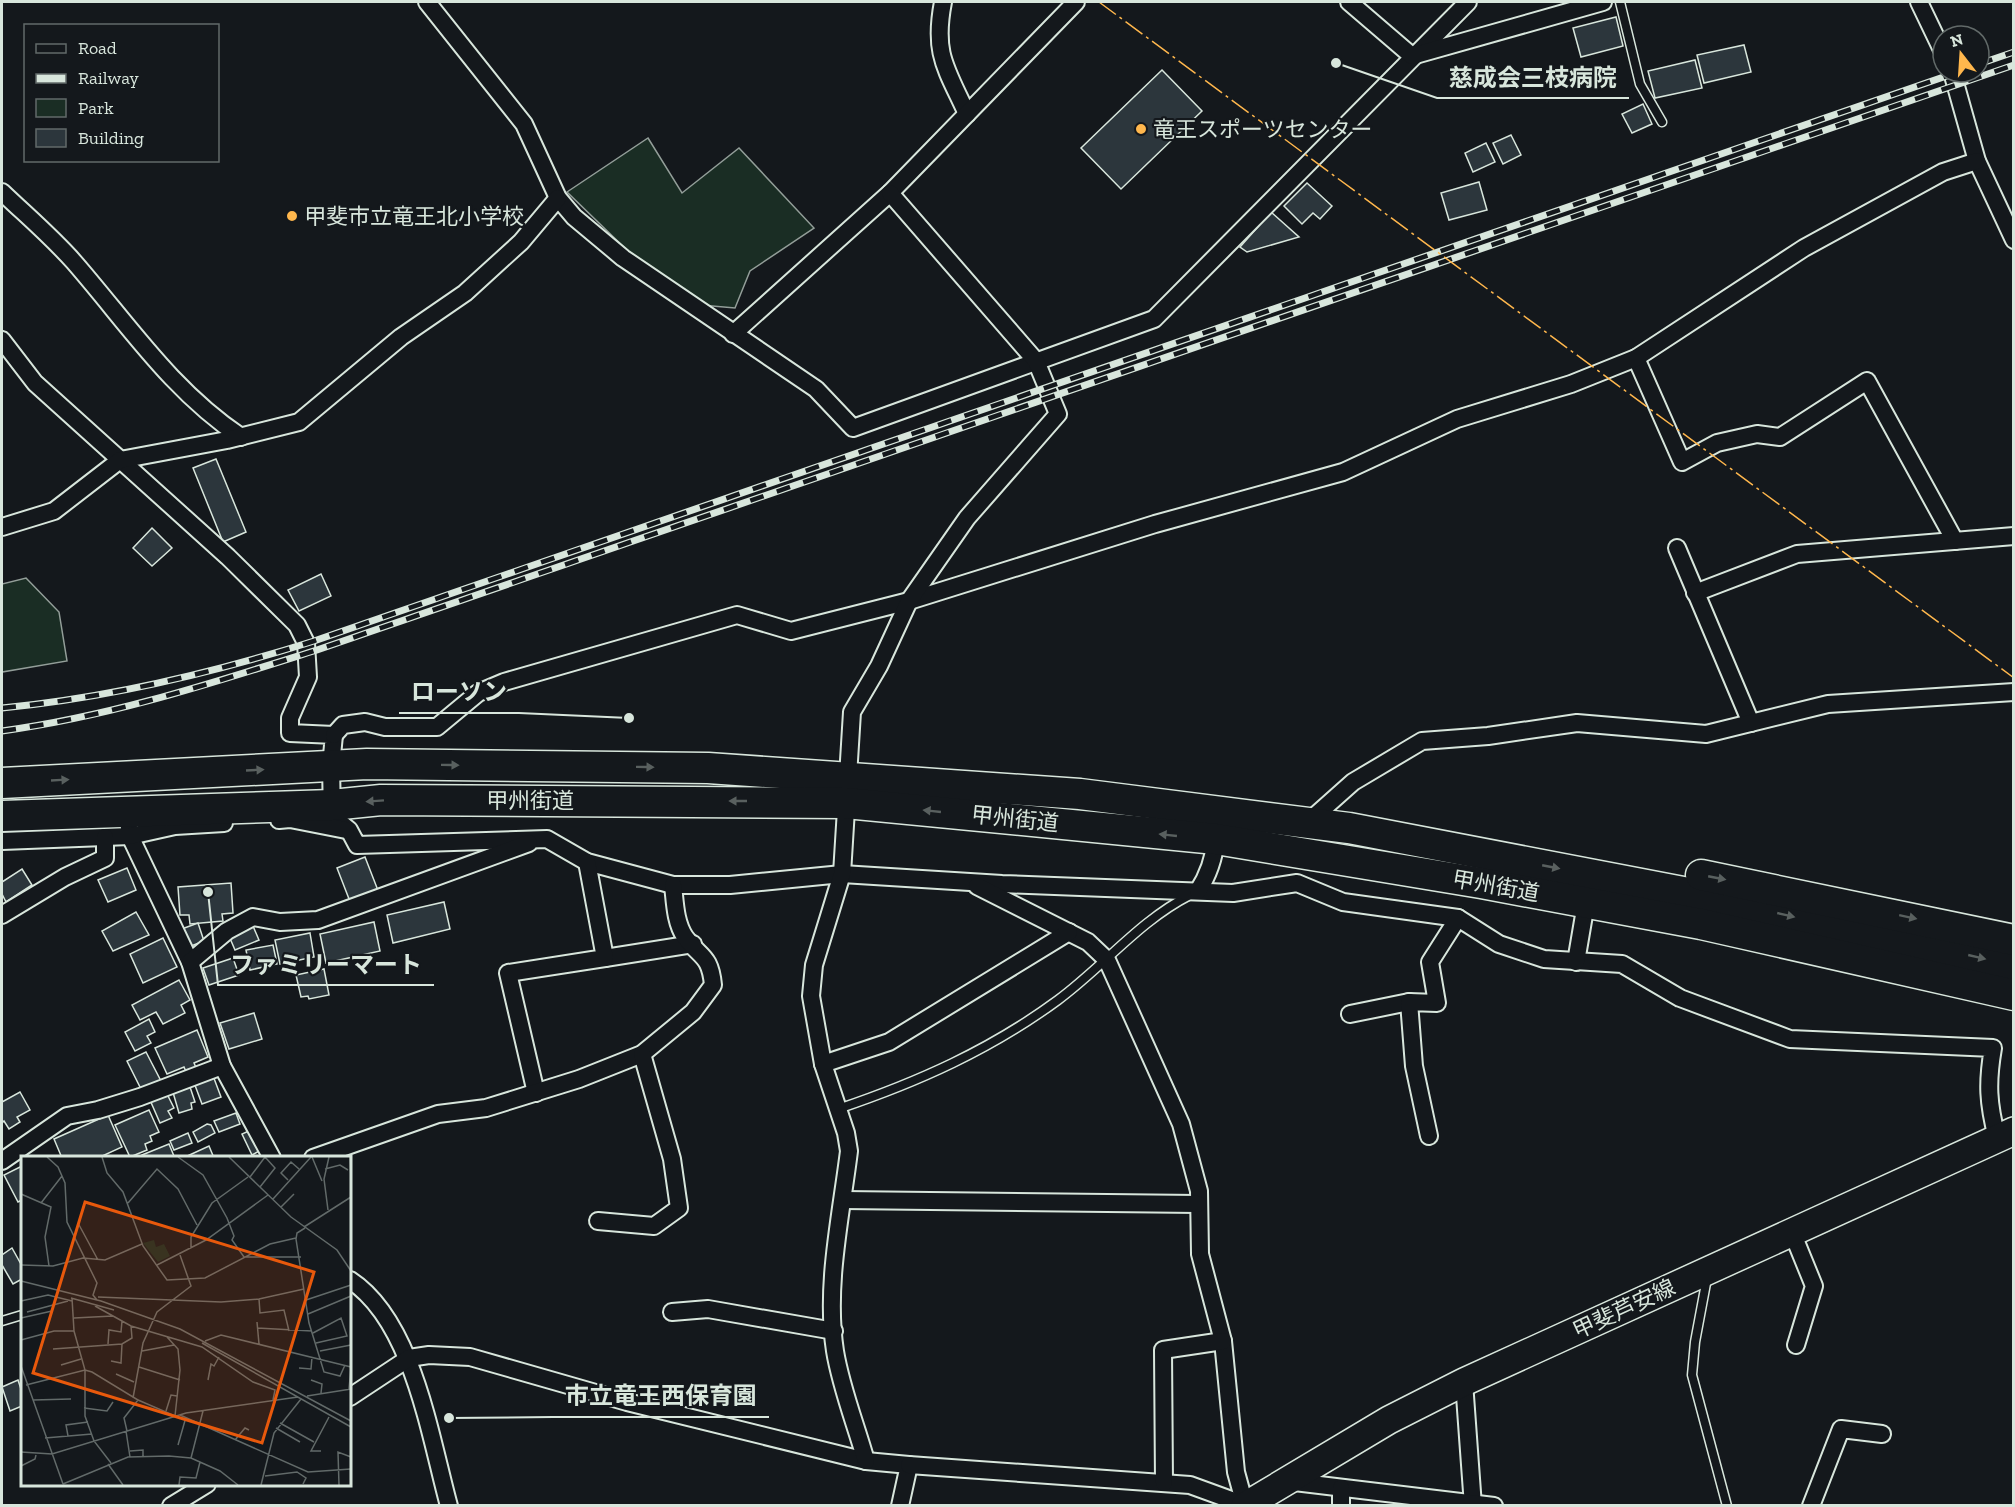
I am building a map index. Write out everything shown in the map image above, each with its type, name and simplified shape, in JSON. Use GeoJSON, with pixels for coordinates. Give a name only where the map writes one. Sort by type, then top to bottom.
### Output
{"type":"FeatureCollection","features":[{"type":"Feature","properties":{"kind":"highway","name":"甲州街道"},"geometry":{"type":"LineString","coordinates":[[2,783],[367,764],[708,768],[846,790],[1216,839],[1705,910],[2013,965]]}},
{"type":"Feature","properties":{"kind":"highway","name":"甲州街道"},"geometry":{"type":"LineString","coordinates":[[2,816],[129,823],[381,800],[846,790],[1080,794],[1349,828],[1705,910],[2013,995]]}},
{"type":"Feature","properties":{"kind":"highway","name":"甲州街道"},"geometry":{"type":"LineString","coordinates":[[1349,828],[1430,824],[1741,883],[2013,940]]}},
{"type":"Feature","properties":{"kind":"highway"},"geometry":{"type":"LineString","coordinates":[[1288,850],[1338,871],[1370,879],[1584,915],[2013,1014]]}},
{"type":"Feature","properties":{"kind":"main road","name":"甲斐芦安線"},"geometry":{"type":"LineString","coordinates":[[1245,1505],[1389,1420],[1464,1382],[2005,1134]]}},
{"type":"Feature","properties":{"kind":"street"},"geometry":{"type":"LineString","coordinates":[[427,2],[524,123],[558,198],[574,217],[623,258],[816,389],[853,428],[1154,319],[1467,2]]}},
{"type":"Feature","properties":{"kind":"street"},"geometry":{"type":"LineString","coordinates":[[943,2],[938,27],[939,52],[967,114]]}},
{"type":"Feature","properties":{"kind":"street"},"geometry":{"type":"LineString","coordinates":[[733,334],[890,193],[1076,2]]}},
{"type":"Feature","properties":{"kind":"street"},"geometry":{"type":"LineString","coordinates":[[1350,2],[1412,56]]}},
{"type":"Feature","properties":{"kind":"street"},"geometry":{"type":"LineString","coordinates":[[1412,56],[1603,2]]}},
{"type":"Feature","properties":{"kind":"street"},"geometry":{"type":"LineString","coordinates":[[1919,2],[1931,27]]}},
{"type":"Feature","properties":{"kind":"street"},"geometry":{"type":"LineString","coordinates":[[1955,84],[1977,161],[2013,240]]}},
{"type":"Feature","properties":{"kind":"street"},"geometry":{"type":"LineString","coordinates":[[1977,161],[1943,172],[1804,248],[1636,358],[1571,384],[1457,419],[1342,472],[1155,524],[909,601],[791,631],[737,615],[504,682],[478,693],[437,726],[385,727],[364,722],[344,725],[334,735],[331,766],[332,816],[349,831],[357,844],[547,839],[587,862],[673,885],[730,885],[842,874],[969,882],[1233,893],[1297,883],[1343,902],[1458,918],[1499,944],[1544,959],[1622,964],[1680,998],[1790,1039],[1993,1048],[1987,1080],[1988,1102],[2005,1134]]}},
{"type":"Feature","properties":{"kind":"street"},"geometry":{"type":"LineString","coordinates":[[2,192],[72,260],[157,364],[208,414],[241,437]]}},
{"type":"Feature","properties":{"kind":"street"},"geometry":{"type":"LineString","coordinates":[[866,1461],[835,1352],[835,1269],[849,1151],[823,1064],[811,996],[814,965],[842,874],[852,712],[879,666],[909,601],[967,518],[1058,414],[1036,361],[890,193]]}},
{"type":"Feature","properties":{"kind":"street"},"geometry":{"type":"LineString","coordinates":[[2,527],[54,511],[120,460],[241,437],[299,422],[401,337],[465,293],[521,242],[558,198]]}},
{"type":"Feature","properties":{"kind":"street"},"geometry":{"type":"LineString","coordinates":[[2,340],[35,383],[228,557],[297,625],[306,643],[308,677],[290,718],[290,733],[334,735]]}},
{"type":"Feature","properties":{"kind":"street"},"geometry":{"type":"LineString","coordinates":[[1636,358],[1682,462],[1717,443],[1757,434],[1780,437],[1867,381],[1955,541]]}},
{"type":"Feature","properties":{"kind":"street"},"geometry":{"type":"LineString","coordinates":[[1695,593],[1797,554],[2013,536]]}},
{"type":"Feature","properties":{"kind":"street"},"geometry":{"type":"LineString","coordinates":[[1677,548],[1751,723]]}},
{"type":"Feature","properties":{"kind":"street"},"geometry":{"type":"LineString","coordinates":[[1307,823],[1353,782],[1422,741],[1488,736],[1577,723],[1706,734],[1828,704],[2013,692]]}},
{"type":"Feature","properties":{"kind":"street"},"geometry":{"type":"LineString","coordinates":[[2,841],[105,837],[129,823],[175,826],[290,819],[349,831]]}},
{"type":"Feature","properties":{"kind":"street"},"geometry":{"type":"LineString","coordinates":[[129,823],[190,962],[222,1066],[271,1156]]}},
{"type":"Feature","properties":{"kind":"street"},"geometry":{"type":"LineString","coordinates":[[2,915],[65,877],[105,858],[105,837]]}},
{"type":"Feature","properties":{"kind":"street"},"geometry":{"type":"LineString","coordinates":[[190,962],[227,931],[253,917],[280,922],[318,920],[541,839]]}},
{"type":"Feature","properties":{"kind":"street"},"geometry":{"type":"LineString","coordinates":[[1198,891],[1211,866],[1216,839]]}},
{"type":"Feature","properties":{"kind":"street"},"geometry":{"type":"LineString","coordinates":[[587,862],[605,958]]}},
{"type":"Feature","properties":{"kind":"street"},"geometry":{"type":"LineString","coordinates":[[969,882],[1088,942],[1107,960],[1180,1124],[1199,1191],[1200,1254],[1223,1341],[1236,1473],[1245,1505]]}},
{"type":"Feature","properties":{"kind":"street"},"geometry":{"type":"LineString","coordinates":[[319,1156],[438,1114],[486,1108],[536,1093],[642,1054],[693,1012],[713,985],[711,966],[685,936],[677,917],[673,885]]}},
{"type":"Feature","properties":{"kind":"street"},"geometry":{"type":"LineString","coordinates":[[1576,962],[1584,915]]}},
{"type":"Feature","properties":{"kind":"street"},"geometry":{"type":"LineString","coordinates":[[1350,1014],[1409,1002],[1437,1003],[1430,962],[1458,918]]}},
{"type":"Feature","properties":{"kind":"street"},"geometry":{"type":"LineString","coordinates":[[823,1064],[889,1042],[1069,932]]}},
{"type":"Feature","properties":{"kind":"street"},"geometry":{"type":"LineString","coordinates":[[536,1093],[508,973],[693,944]]}},
{"type":"Feature","properties":{"kind":"street"},"geometry":{"type":"LineString","coordinates":[[1409,1002],[1414,1066],[1429,1136]]}},
{"type":"Feature","properties":{"kind":"street"},"geometry":{"type":"LineString","coordinates":[[598,1221],[654,1226],[679,1208],[672,1159],[642,1054]]}},
{"type":"Feature","properties":{"kind":"street"},"geometry":{"type":"LineString","coordinates":[[2,1161],[67,1116],[98,1110],[140,1097],[222,1066]]}},
{"type":"Feature","properties":{"kind":"street"},"geometry":{"type":"LineString","coordinates":[[843,1200],[1198,1204]]}},
{"type":"Feature","properties":{"kind":"street"},"geometry":{"type":"LineString","coordinates":[[1792,1232],[1815,1286],[1796,1345]]}},
{"type":"Feature","properties":{"kind":"street"},"geometry":{"type":"LineString","coordinates":[[351,1281],[360,1287],[382,1314],[409,1358],[449,1506]]}},
{"type":"Feature","properties":{"kind":"street"},"geometry":{"type":"LineString","coordinates":[[672,1312],[708,1309],[834,1331]]}},
{"type":"Feature","properties":{"kind":"street"},"geometry":{"type":"LineString","coordinates":[[1164,1483],[1163,1350],[1223,1341]]}},
{"type":"Feature","properties":{"kind":"street"},"geometry":{"type":"LineString","coordinates":[[351,1396],[409,1358],[429,1355],[470,1357],[627,1402],[866,1461],[1190,1485],[1245,1505]]}},
{"type":"Feature","properties":{"kind":"street"},"geometry":{"type":"LineString","coordinates":[[1464,1382],[1472,1504]]}},
{"type":"Feature","properties":{"kind":"street"},"geometry":{"type":"LineString","coordinates":[[1811,1506],[1841,1429],[1882,1434]]}},
{"type":"Feature","properties":{"kind":"street"},"geometry":{"type":"LineString","coordinates":[[900,1506],[909,1465]]}},
{"type":"Feature","properties":{"kind":"street"},"geometry":{"type":"LineString","coordinates":[[1285,1481],[1494,1506]]}},
{"type":"Feature","properties":{"kind":"street"},"geometry":{"type":"LineString","coordinates":[[171,1506],[205,1486]]}},
{"type":"Feature","properties":{"kind":"street"},"geometry":{"type":"LineString","coordinates":[[1341,1488],[1341,1506]]}},
{"type":"Feature","properties":{"kind":"lane"},"geometry":{"type":"LineString","coordinates":[[1620,2],[1640,84],[1662,122]]}},
{"type":"Feature","properties":{"kind":"lane"},"geometry":{"type":"LineString","coordinates":[[838,1109],[907,1085],[1002,1039],[1059,999],[1107,960],[1140,928],[1198,891]]}},
{"type":"Feature","properties":{"kind":"lane"},"geometry":{"type":"LineString","coordinates":[[1708,1270],[1695,1342],[1692,1375],[1727,1506]]}},
{"type":"Feature","properties":{"kind":"lane"},"geometry":{"type":"LineString","coordinates":[[2,1322],[21,1315]]}},
{"type":"Feature","properties":{"kind":"green space"},"geometry":{"type":"Polygon","coordinates":[[[648,138],[682,193],[739,148],[814,228],[750,271],[735,308],[701,305],[631,254],[567,192],[648,138]]]}},
{"type":"Feature","properties":{"kind":"green space"},"geometry":{"type":"Polygon","coordinates":[[[26,578],[59,612],[67,661],[2,672],[2,584],[26,578]]]}},
{"type":"Feature","properties":{"kind":"building"},"geometry":{"type":"Polygon","coordinates":[[[1616,17],[1623,46],[1581,57],[1573,28],[1616,17]]]}},
{"type":"Feature","properties":{"kind":"building"},"geometry":{"type":"Polygon","coordinates":[[[1744,45],[1751,72],[1704,83],[1697,55],[1744,45]]]}},
{"type":"Feature","properties":{"kind":"building"},"geometry":{"type":"Polygon","coordinates":[[[1695,60],[1702,88],[1655,98],[1648,71],[1695,60]]]}},
{"type":"Feature","properties":{"kind":"building","name":"竜王スポーツセンター"},"geometry":{"type":"Polygon","coordinates":[[[1162,70],[1202,111],[1121,189],[1081,148],[1162,70]]]}},
{"type":"Feature","properties":{"kind":"building"},"geometry":{"type":"Polygon","coordinates":[[[1643,104],[1652,124],[1632,133],[1622,114],[1643,104]]]}},
{"type":"Feature","properties":{"kind":"building"},"geometry":{"type":"Polygon","coordinates":[[[1511,135],[1521,155],[1503,164],[1493,143],[1511,135]]]}},
{"type":"Feature","properties":{"kind":"building"},"geometry":{"type":"Polygon","coordinates":[[[1486,143],[1495,162],[1473,172],[1465,153],[1486,143]]]}},
{"type":"Feature","properties":{"kind":"building"},"geometry":{"type":"Polygon","coordinates":[[[1479,182],[1487,210],[1449,220],[1441,193],[1479,182]]]}},
{"type":"Feature","properties":{"kind":"building"},"geometry":{"type":"Polygon","coordinates":[[[1307,183],[1332,206],[1320,219],[1313,213],[1302,224],[1284,206],[1307,183]]]}},
{"type":"Feature","properties":{"kind":"building"},"geometry":{"type":"Polygon","coordinates":[[[1271,212],[1299,237],[1247,252],[1240,247],[1271,212]]]}},
{"type":"Feature","properties":{"kind":"building"},"geometry":{"type":"Polygon","coordinates":[[[216,459],[246,532],[223,542],[193,468],[216,459]]]}},
{"type":"Feature","properties":{"kind":"building"},"geometry":{"type":"Polygon","coordinates":[[[152,528],[172,548],[152,566],[133,548],[152,528]]]}},
{"type":"Feature","properties":{"kind":"building"},"geometry":{"type":"Polygon","coordinates":[[[321,574],[331,596],[299,611],[288,590],[321,574]]]}},
{"type":"Feature","properties":{"kind":"building"},"geometry":{"type":"Polygon","coordinates":[[[365,857],[379,893],[351,904],[337,868],[365,857]]]}},
{"type":"Feature","properties":{"kind":"building"},"geometry":{"type":"Polygon","coordinates":[[[127,868],[136,890],[108,902],[98,880],[127,868]]]}},
{"type":"Feature","properties":{"kind":"building"},"geometry":{"type":"Polygon","coordinates":[[[22,869],[32,885],[6,902],[2,894],[2,882],[22,869]]]}},
{"type":"Feature","properties":{"kind":"building"},"geometry":{"type":"Polygon","coordinates":[[[231,883],[233,913],[222,914],[223,921],[190,924],[189,915],[180,915],[178,887],[231,883]]]}},
{"type":"Feature","properties":{"kind":"building"},"geometry":{"type":"Polygon","coordinates":[[[444,902],[450,929],[393,943],[387,915],[444,902]]]}},
{"type":"Feature","properties":{"kind":"building"},"geometry":{"type":"Polygon","coordinates":[[[136,912],[149,935],[113,951],[102,931],[136,912]]]}},
{"type":"Feature","properties":{"kind":"building"},"geometry":{"type":"Polygon","coordinates":[[[374,922],[380,951],[326,963],[320,934],[374,922]]]}},
{"type":"Feature","properties":{"kind":"building"},"geometry":{"type":"Polygon","coordinates":[[[198,923],[204,941],[186,948],[179,930],[198,923]]]}},
{"type":"Feature","properties":{"kind":"building"},"geometry":{"type":"Polygon","coordinates":[[[253,926],[259,940],[235,950],[229,936],[253,926]]]}},
{"type":"Feature","properties":{"kind":"building"},"geometry":{"type":"Polygon","coordinates":[[[310,933],[314,957],[280,964],[275,940],[310,933]]]}},
{"type":"Feature","properties":{"kind":"building"},"geometry":{"type":"Polygon","coordinates":[[[163,938],[177,967],[143,983],[130,954],[163,938]]]}},
{"type":"Feature","properties":{"kind":"building"},"geometry":{"type":"Polygon","coordinates":[[[273,945],[277,964],[250,970],[246,950],[273,945]]]}},
{"type":"Feature","properties":{"kind":"building"},"geometry":{"type":"Polygon","coordinates":[[[233,958],[239,975],[209,985],[203,968],[233,958]]]}},
{"type":"Feature","properties":{"kind":"building"},"geometry":{"type":"Polygon","coordinates":[[[324,969],[329,995],[309,999],[308,996],[301,997],[296,975],[324,969]]]}},
{"type":"Feature","properties":{"kind":"building"},"geometry":{"type":"Polygon","coordinates":[[[179,980],[190,1000],[181,1005],[185,1013],[163,1024],[156,1012],[140,1020],[132,1005],[179,980]]]}},
{"type":"Feature","properties":{"kind":"building"},"geometry":{"type":"Polygon","coordinates":[[[254,1013],[262,1039],[229,1049],[220,1023],[254,1013]]]}},
{"type":"Feature","properties":{"kind":"building"},"geometry":{"type":"Polygon","coordinates":[[[149,1019],[155,1032],[147,1036],[151,1043],[135,1051],[125,1032],[149,1019]]]}},
{"type":"Feature","properties":{"kind":"building"},"geometry":{"type":"Polygon","coordinates":[[[197,1030],[208,1057],[194,1063],[197,1070],[187,1074],[184,1067],[167,1074],[155,1048],[197,1030]]]}},
{"type":"Feature","properties":{"kind":"building"},"geometry":{"type":"Polygon","coordinates":[[[146,1052],[162,1083],[143,1093],[127,1061],[146,1052]]]}},
{"type":"Feature","properties":{"kind":"building"},"geometry":{"type":"Polygon","coordinates":[[[212,1073],[221,1097],[202,1104],[193,1080],[212,1073]]]}},
{"type":"Feature","properties":{"kind":"building"},"geometry":{"type":"Polygon","coordinates":[[[189,1084],[195,1102],[191,1103],[192,1109],[179,1113],[172,1089],[189,1084]]]}},
{"type":"Feature","properties":{"kind":"building"},"geometry":{"type":"Polygon","coordinates":[[[20,1092],[30,1110],[17,1117],[20,1122],[9,1129],[4,1121],[2,1123],[2,1102],[20,1092]]]}},
{"type":"Feature","properties":{"kind":"building"},"geometry":{"type":"Polygon","coordinates":[[[166,1092],[174,1108],[168,1111],[172,1118],[160,1123],[150,1100],[166,1092]]]}},
{"type":"Feature","properties":{"kind":"building"},"geometry":{"type":"Polygon","coordinates":[[[149,1110],[159,1132],[150,1136],[152,1141],[145,1144],[147,1150],[130,1156],[115,1125],[149,1110]]]}},
{"type":"Feature","properties":{"kind":"building"},"geometry":{"type":"Polygon","coordinates":[[[236,1113],[240,1124],[219,1132],[214,1121],[236,1113]]]}},
{"type":"Feature","properties":{"kind":"building"},"geometry":{"type":"Polygon","coordinates":[[[108,1115],[122,1147],[102,1156],[61,1156],[54,1139],[108,1115]]]}},
{"type":"Feature","properties":{"kind":"building"},"geometry":{"type":"Polygon","coordinates":[[[207,1124],[211,1125],[215,1133],[198,1142],[193,1132],[207,1124]]]}},
{"type":"Feature","properties":{"kind":"building"},"geometry":{"type":"Polygon","coordinates":[[[253,1129],[263,1149],[252,1155],[242,1134],[253,1129]]]}},
{"type":"Feature","properties":{"kind":"building"},"geometry":{"type":"Polygon","coordinates":[[[188,1133],[192,1143],[174,1150],[170,1141],[188,1133]]]}},
{"type":"Feature","properties":{"kind":"building"},"geometry":{"type":"Polygon","coordinates":[[[169,1144],[174,1156],[142,1156],[169,1144]]]}},
{"type":"Feature","properties":{"kind":"building"},"geometry":{"type":"Polygon","coordinates":[[[209,1146],[213,1156],[187,1156],[209,1146]]]}},
{"type":"Feature","properties":{"kind":"building"},"geometry":{"type":"Polygon","coordinates":[[[21,1166],[21,1200],[18,1202],[4,1175],[21,1166]]]}},
{"type":"Feature","properties":{"kind":"building"},"geometry":{"type":"Polygon","coordinates":[[[12,1248],[21,1264],[21,1280],[13,1284],[2,1265],[2,1255],[12,1248]]]}},
{"type":"Feature","properties":{"kind":"building"},"geometry":{"type":"Polygon","coordinates":[[[18,1380],[21,1389],[21,1406],[10,1411],[2,1387],[18,1380]]]}},
{"type":"Feature","properties":{"kind":"railway"},"geometry":{"type":"LineString","coordinates":[[1991,60],[2014,52]]}},
{"type":"Feature","properties":{"kind":"railway"},"geometry":{"type":"LineString","coordinates":[[2,731],[43,725],[122,707],[317,650],[2014,65]]}},
{"type":"Feature","properties":{"kind":"railway"},"geometry":{"type":"LineString","coordinates":[[2,708],[81,698],[160,683],[237,664],[314,641],[1931,81]]}},
{"type":"Feature","properties":{"kind":"power"},"geometry":{"type":"LineString","coordinates":[[1099,2],[2014,678]]}},
{"type":"Feature","properties":{"kind":"place","name":"慈成会三枝病院"},"geometry":{"type":"Point","coordinates":[1336,63]}},
{"type":"Feature","properties":{"kind":"place","name":"竜王スポーツセンター"},"geometry":{"type":"Point","coordinates":[1141,129]}},
{"type":"Feature","properties":{"kind":"place","name":"甲斐市立竜王北小学校"},"geometry":{"type":"Point","coordinates":[292,216]}},
{"type":"Feature","properties":{"kind":"place","name":"ローソン"},"geometry":{"type":"Point","coordinates":[629,718]}},
{"type":"Feature","properties":{"kind":"place","name":"ファミリーマート"},"geometry":{"type":"Point","coordinates":[208,892]}},
{"type":"Feature","properties":{"kind":"place","name":"市立竜王西保育園"},"geometry":{"type":"Point","coordinates":[449,1418]}}]}
